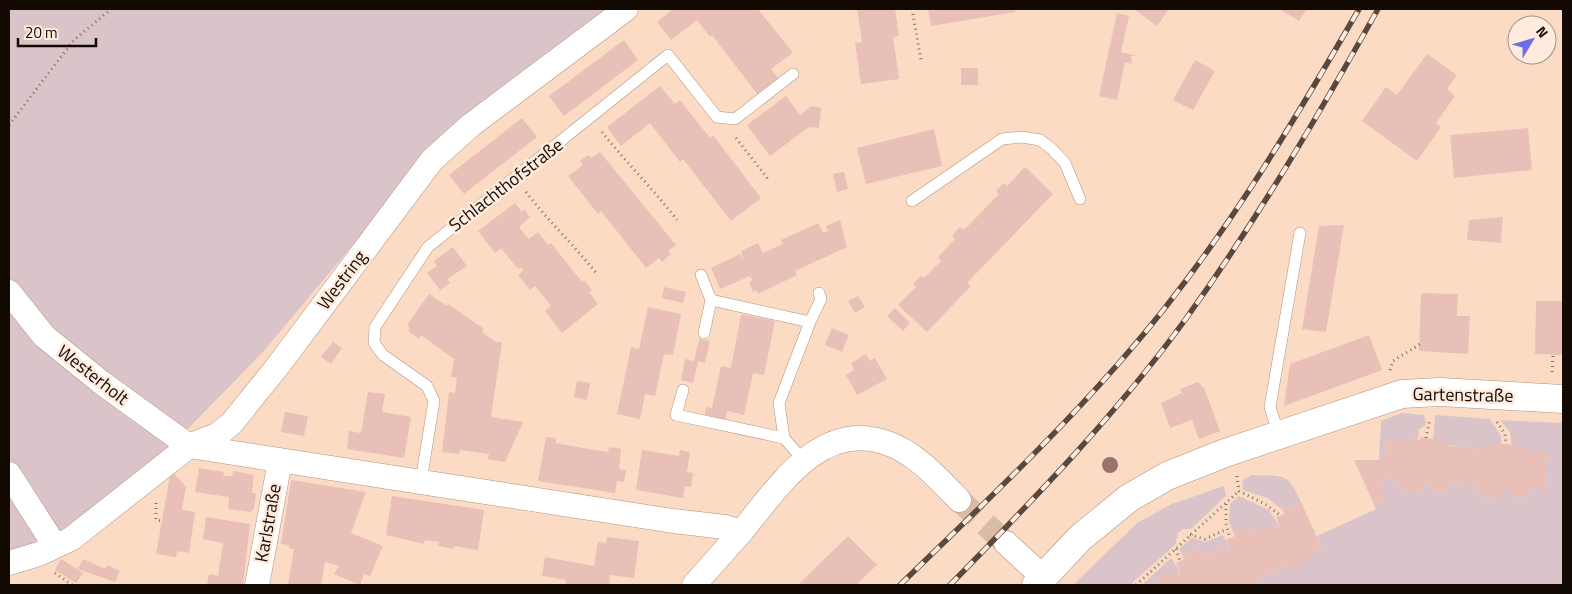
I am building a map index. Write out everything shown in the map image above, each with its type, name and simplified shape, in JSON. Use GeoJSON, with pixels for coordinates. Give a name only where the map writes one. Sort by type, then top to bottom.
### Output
{"type":"FeatureCollection","features":[{"type":"Feature","properties":{"kind":"street","name":"Westring"},"geometry":{"type":"LineString","coordinates":[[9,563],[39,554],[71,539],[189,446],[217,435],[231,424],[277,367],[432,160],[471,125],[626,9]]}},
{"type":"Feature","properties":{"kind":"street","name":"Westerholt"},"geometry":{"type":"LineString","coordinates":[[9,292],[44,336],[102,383],[189,446]]}},
{"type":"Feature","properties":{"kind":"street","name":"Gartenstraße"},"geometry":{"type":"LineString","coordinates":[[1039,581],[1096,524],[1144,488],[1194,465],[1279,435],[1402,394],[1448,392],[1563,400]]}},
{"type":"Feature","properties":{"kind":"street"},"geometry":{"type":"LineString","coordinates":[[694,585],[772,494],[804,461],[821,448],[836,441],[868,439],[884,442],[908,454],[935,476],[959,500]]}},
{"type":"Feature","properties":{"kind":"street"},"geometry":{"type":"LineString","coordinates":[[189,446],[673,521],[725,527],[741,532]]}},
{"type":"Feature","properties":{"kind":"street","name":"Karlstraße"},"geometry":{"type":"LineString","coordinates":[[257,585],[280,461]]}},
{"type":"Feature","properties":{"kind":"street"},"geometry":{"type":"LineString","coordinates":[[9,474],[55,546]]}},
{"type":"Feature","properties":{"kind":"street"},"geometry":{"type":"LineString","coordinates":[[1006,543],[1039,581]]}},
{"type":"Feature","properties":{"kind":"lane","name":"Schlachthofstraße"},"geometry":{"type":"LineString","coordinates":[[421,481],[434,401],[427,386],[383,355],[374,343],[375,327],[428,247],[668,56],[717,117]]}},
{"type":"Feature","properties":{"kind":"lane"},"geometry":{"type":"LineString","coordinates":[[717,117],[735,119],[793,74]]}},
{"type":"Feature","properties":{"kind":"lane"},"geometry":{"type":"LineString","coordinates":[[912,201],[1002,139],[1022,137],[1040,140],[1052,149],[1065,163],[1080,199]]}},
{"type":"Feature","properties":{"kind":"lane"},"geometry":{"type":"LineString","coordinates":[[1279,435],[1270,406],[1300,233]]}},
{"type":"Feature","properties":{"kind":"lane"},"geometry":{"type":"LineString","coordinates":[[701,275],[711,300],[704,333]]}},
{"type":"Feature","properties":{"kind":"lane"},"geometry":{"type":"LineString","coordinates":[[804,461],[784,438],[779,403],[810,322],[821,299],[819,293]]}},
{"type":"Feature","properties":{"kind":"lane"},"geometry":{"type":"LineString","coordinates":[[711,300],[810,322]]}},
{"type":"Feature","properties":{"kind":"lane"},"geometry":{"type":"LineString","coordinates":[[683,390],[676,415],[784,438]]}},
{"type":"Feature","properties":{"kind":"path"},"geometry":{"type":"LineString","coordinates":[[9,125],[74,40],[111,9]]}},
{"type":"Feature","properties":{"kind":"path"},"geometry":{"type":"LineString","coordinates":[[912,9],[920,60]]}},
{"type":"Feature","properties":{"kind":"path"},"geometry":{"type":"LineString","coordinates":[[591,117],[626,162],[646,181],[676,220]]}},
{"type":"Feature","properties":{"kind":"path"},"geometry":{"type":"LineString","coordinates":[[717,117],[731,131],[768,179]]}},
{"type":"Feature","properties":{"kind":"path"},"geometry":{"type":"LineString","coordinates":[[515,178],[551,225],[574,244],[598,274]]}},
{"type":"Feature","properties":{"kind":"path"},"geometry":{"type":"LineString","coordinates":[[1136,585],[1239,491]]}},
{"type":"Feature","properties":{"kind":"path"},"geometry":{"type":"LineString","coordinates":[[1251,498],[1265,504],[1280,516]]}},
{"type":"Feature","properties":{"kind":"path"},"geometry":{"type":"LineString","coordinates":[[1226,504],[1230,538]]}},
{"type":"Feature","properties":{"kind":"path"},"geometry":{"type":"LineString","coordinates":[[1190,534],[1206,539],[1228,529]]}},
{"type":"Feature","properties":{"kind":"path"},"geometry":{"type":"LineString","coordinates":[[1176,548],[1180,561]]}},
{"type":"Feature","properties":{"kind":"path"},"geometry":{"type":"LineString","coordinates":[[54,570],[56,575],[72,585]]}},
{"type":"Feature","properties":{"kind":"shaded area"},"geometry":{"type":"Polygon","coordinates":[[[9,9],[608,9],[428,155],[263,352],[167,450],[66,528],[24,547],[9,550],[9,9]]]}},
{"type":"Feature","properties":{"kind":"shaded area"},"geometry":{"type":"Polygon","coordinates":[[[1402,413],[1424,415],[1426,425],[1419,429],[1418,440],[1405,439],[1404,443],[1386,441],[1384,460],[1379,460],[1381,421],[1402,413]]]}},
{"type":"Feature","properties":{"kind":"shaded area"},"geometry":{"type":"Polygon","coordinates":[[[1435,415],[1490,419],[1501,436],[1501,446],[1485,445],[1485,449],[1453,446],[1433,441],[1435,415]]]}},
{"type":"Feature","properties":{"kind":"shaded area"},"geometry":{"type":"Polygon","coordinates":[[[1500,420],[1563,423],[1563,585],[1255,585],[1260,583],[1258,578],[1271,572],[1274,577],[1273,571],[1286,565],[1288,570],[1308,554],[1322,548],[1317,536],[1376,509],[1381,502],[1383,477],[1398,478],[1397,490],[1422,492],[1423,484],[1431,485],[1431,491],[1447,492],[1449,482],[1462,483],[1461,490],[1465,490],[1465,483],[1478,484],[1477,496],[1502,498],[1503,490],[1511,490],[1511,496],[1528,498],[1529,488],[1542,489],[1542,495],[1544,495],[1547,452],[1527,452],[1527,448],[1512,447],[1510,432],[1500,420]]]}},
{"type":"Feature","properties":{"kind":"shaded area"},"geometry":{"type":"Polygon","coordinates":[[[1252,475],[1278,476],[1288,480],[1301,502],[1283,510],[1267,498],[1243,490],[1242,480],[1252,475]]]}},
{"type":"Feature","properties":{"kind":"shaded area"},"geometry":{"type":"Polygon","coordinates":[[[1224,486],[1226,496],[1191,529],[1183,529],[1178,533],[1175,545],[1133,582],[1133,585],[1073,585],[1137,523],[1172,504],[1224,486]]]}},
{"type":"Feature","properties":{"kind":"shaded area"},"geometry":{"type":"Polygon","coordinates":[[[1239,496],[1269,510],[1280,527],[1274,526],[1256,535],[1252,527],[1233,532],[1229,522],[1230,504],[1239,496]]]}},
{"type":"Feature","properties":{"kind":"shaded area"},"geometry":{"type":"Polygon","coordinates":[[[1223,535],[1230,550],[1227,552],[1224,549],[1205,557],[1201,548],[1183,556],[1179,549],[1192,538],[1205,542],[1223,535]]]}},
{"type":"Feature","properties":{"kind":"shaded area"},"geometry":{"type":"Polygon","coordinates":[[[1171,558],[1181,573],[1155,581],[1158,585],[1142,585],[1171,558]]]}},
{"type":"Feature","properties":{"kind":"building"},"geometry":{"type":"Polygon","coordinates":[[[673,9],[758,9],[793,53],[771,69],[779,79],[758,95],[712,35],[710,37],[697,20],[671,40],[657,22],[673,9]]]}},
{"type":"Feature","properties":{"kind":"building"},"geometry":{"type":"Polygon","coordinates":[[[857,9],[895,9],[899,36],[893,37],[899,79],[861,84],[855,43],[862,42],[857,9]]]}},
{"type":"Feature","properties":{"kind":"building"},"geometry":{"type":"Polygon","coordinates":[[[928,9],[1015,9],[1015,12],[931,26],[928,9]]]}},
{"type":"Feature","properties":{"kind":"building"},"geometry":{"type":"Polygon","coordinates":[[[1134,9],[1169,9],[1157,26],[1134,9]]]}},
{"type":"Feature","properties":{"kind":"building"},"geometry":{"type":"Polygon","coordinates":[[[1279,9],[1307,9],[1299,21],[1279,9]]]}},
{"type":"Feature","properties":{"kind":"building"},"geometry":{"type":"Polygon","coordinates":[[[1117,13],[1129,16],[1121,52],[1137,56],[1131,56],[1132,64],[1125,62],[1117,100],[1099,96],[1117,13]]]}},
{"type":"Feature","properties":{"kind":"building"},"geometry":{"type":"Polygon","coordinates":[[[624,40],[638,60],[564,116],[549,96],[624,40]]]}},
{"type":"Feature","properties":{"kind":"building"},"geometry":{"type":"Polygon","coordinates":[[[1427,54],[1457,75],[1447,89],[1455,96],[1436,123],[1441,127],[1417,161],[1362,121],[1386,87],[1397,95],[1427,54]]]}},
{"type":"Feature","properties":{"kind":"building"},"geometry":{"type":"Polygon","coordinates":[[[1195,60],[1215,71],[1193,110],[1173,100],[1195,60]]]}},
{"type":"Feature","properties":{"kind":"building"},"geometry":{"type":"Polygon","coordinates":[[[961,68],[978,68],[978,85],[961,85],[961,68]]]}},
{"type":"Feature","properties":{"kind":"building"},"geometry":{"type":"Polygon","coordinates":[[[660,86],[675,104],[680,100],[710,138],[713,135],[761,198],[731,221],[683,159],[680,162],[650,123],[621,146],[607,127],[660,86]]]}},
{"type":"Feature","properties":{"kind":"building"},"geometry":{"type":"Polygon","coordinates":[[[786,96],[800,115],[811,106],[821,108],[819,128],[809,127],[770,156],[747,125],[786,96]]]}},
{"type":"Feature","properties":{"kind":"building"},"geometry":{"type":"Polygon","coordinates":[[[522,118],[537,137],[464,194],[449,175],[522,118]]]}},
{"type":"Feature","properties":{"kind":"building"},"geometry":{"type":"Polygon","coordinates":[[[1528,128],[1532,170],[1454,178],[1450,135],[1528,128]]]}},
{"type":"Feature","properties":{"kind":"building"},"geometry":{"type":"Polygon","coordinates":[[[934,129],[942,166],[866,184],[857,148],[934,129]]]}},
{"type":"Feature","properties":{"kind":"building"},"geometry":{"type":"Polygon","coordinates":[[[600,152],[676,245],[668,251],[671,254],[662,262],[659,258],[646,268],[601,211],[598,214],[568,176],[583,165],[580,161],[588,155],[591,158],[600,152]]]}},
{"type":"Feature","properties":{"kind":"building"},"geometry":{"type":"Polygon","coordinates":[[[1025,167],[1053,194],[967,283],[971,286],[927,332],[898,305],[916,287],[913,284],[921,276],[924,278],[941,261],[938,257],[955,239],[952,236],[960,227],[964,230],[999,194],[996,191],[1004,183],[1007,186],[1025,167]]]}},
{"type":"Feature","properties":{"kind":"building"},"geometry":{"type":"Polygon","coordinates":[[[844,172],[848,189],[837,192],[833,174],[844,172]]]}},
{"type":"Feature","properties":{"kind":"building"},"geometry":{"type":"Polygon","coordinates":[[[515,203],[522,212],[524,209],[530,217],[519,227],[522,231],[529,239],[538,232],[548,245],[551,243],[582,282],[584,280],[592,290],[589,292],[598,304],[562,333],[545,311],[551,306],[535,286],[530,290],[518,275],[524,270],[521,267],[518,269],[501,248],[495,253],[478,231],[515,203]]]}},
{"type":"Feature","properties":{"kind":"building"},"geometry":{"type":"Polygon","coordinates":[[[1503,217],[1501,243],[1467,240],[1469,220],[1503,217]]]}},
{"type":"Feature","properties":{"kind":"building"},"geometry":{"type":"Polygon","coordinates":[[[840,220],[847,247],[795,271],[797,275],[758,294],[757,290],[753,292],[749,282],[753,281],[750,276],[720,289],[711,268],[740,254],[744,262],[741,251],[758,243],[763,253],[783,244],[781,240],[818,223],[823,233],[828,231],[826,226],[840,220]]]}},
{"type":"Feature","properties":{"kind":"building"},"geometry":{"type":"Polygon","coordinates":[[[1344,225],[1326,332],[1302,329],[1319,226],[1344,225]]]}},
{"type":"Feature","properties":{"kind":"building"},"geometry":{"type":"Polygon","coordinates":[[[453,247],[467,266],[447,279],[450,283],[440,290],[427,273],[437,266],[434,261],[453,247]]]}},
{"type":"Feature","properties":{"kind":"building"},"geometry":{"type":"Polygon","coordinates":[[[664,287],[686,292],[683,303],[662,298],[664,287]]]}},
{"type":"Feature","properties":{"kind":"building"},"geometry":{"type":"Polygon","coordinates":[[[1421,293],[1458,294],[1457,316],[1470,316],[1468,354],[1419,351],[1421,293]]]}},
{"type":"Feature","properties":{"kind":"building"},"geometry":{"type":"Polygon","coordinates":[[[429,294],[447,306],[448,304],[484,329],[482,332],[496,342],[502,342],[491,417],[523,422],[505,462],[488,459],[489,454],[460,450],[459,454],[442,452],[449,392],[455,393],[457,377],[451,377],[454,359],[421,335],[419,339],[408,331],[410,328],[407,325],[429,294]]]}},
{"type":"Feature","properties":{"kind":"building"},"geometry":{"type":"Polygon","coordinates":[[[858,296],[865,307],[855,313],[848,301],[858,296]]]}},
{"type":"Feature","properties":{"kind":"building"},"geometry":{"type":"Polygon","coordinates":[[[1536,301],[1563,301],[1563,355],[1535,354],[1536,301]]]}},
{"type":"Feature","properties":{"kind":"building"},"geometry":{"type":"Polygon","coordinates":[[[648,307],[681,314],[673,355],[664,354],[655,396],[645,394],[640,419],[617,414],[631,347],[639,349],[648,307]]]}},
{"type":"Feature","properties":{"kind":"building"},"geometry":{"type":"Polygon","coordinates":[[[895,308],[910,323],[903,331],[887,316],[895,308]]]}},
{"type":"Feature","properties":{"kind":"building"},"geometry":{"type":"Polygon","coordinates":[[[741,314],[775,321],[764,375],[753,373],[744,415],[727,411],[725,423],[704,418],[706,407],[712,408],[721,366],[731,368],[741,314]]]}},
{"type":"Feature","properties":{"kind":"building"},"geometry":{"type":"Polygon","coordinates":[[[832,328],[849,335],[842,352],[825,345],[832,328]]]}},
{"type":"Feature","properties":{"kind":"building"},"geometry":{"type":"Polygon","coordinates":[[[1369,335],[1382,370],[1284,406],[1290,364],[1369,335]]]}},
{"type":"Feature","properties":{"kind":"building"},"geometry":{"type":"Polygon","coordinates":[[[699,339],[710,341],[705,363],[698,361],[693,383],[681,380],[685,359],[694,361],[699,339]]]}},
{"type":"Feature","properties":{"kind":"building"},"geometry":{"type":"Polygon","coordinates":[[[333,342],[342,348],[331,364],[321,357],[333,342]]]}},
{"type":"Feature","properties":{"kind":"building"},"geometry":{"type":"Polygon","coordinates":[[[866,354],[870,361],[875,358],[887,379],[857,395],[846,375],[854,370],[851,363],[866,354]]]}},
{"type":"Feature","properties":{"kind":"building"},"geometry":{"type":"Polygon","coordinates":[[[577,381],[590,383],[587,400],[574,397],[577,381]]]}},
{"type":"Feature","properties":{"kind":"building"},"geometry":{"type":"Polygon","coordinates":[[[1198,382],[1204,388],[1220,431],[1199,439],[1192,420],[1170,428],[1161,403],[1182,393],[1180,389],[1198,382]]]}},
{"type":"Feature","properties":{"kind":"building"},"geometry":{"type":"Polygon","coordinates":[[[368,392],[385,394],[382,412],[411,417],[404,458],[347,449],[349,431],[361,433],[368,392]]]}},
{"type":"Feature","properties":{"kind":"building"},"geometry":{"type":"Polygon","coordinates":[[[285,412],[308,416],[304,436],[281,432],[285,412]]]}},
{"type":"Feature","properties":{"kind":"building"},"geometry":{"type":"Polygon","coordinates":[[[546,437],[556,438],[556,443],[608,452],[609,447],[621,449],[619,469],[626,470],[624,482],[617,481],[615,493],[538,481],[546,437]]]}},
{"type":"Feature","properties":{"kind":"building"},"geometry":{"type":"Polygon","coordinates":[[[1420,437],[1447,442],[1447,446],[1485,449],[1485,445],[1506,444],[1527,448],[1527,452],[1547,452],[1544,495],[1542,495],[1542,489],[1529,488],[1528,498],[1511,496],[1511,490],[1503,490],[1502,498],[1477,496],[1478,484],[1465,483],[1465,490],[1461,490],[1462,483],[1449,482],[1448,492],[1431,491],[1431,485],[1423,484],[1422,492],[1397,490],[1398,478],[1383,477],[1381,502],[1376,509],[1354,460],[1384,460],[1386,440],[1404,443],[1405,439],[1420,440],[1420,437]]]}},
{"type":"Feature","properties":{"kind":"building"},"geometry":{"type":"Polygon","coordinates":[[[642,450],[679,456],[680,450],[690,452],[687,472],[693,473],[691,487],[685,486],[683,498],[636,490],[642,450]]]}},
{"type":"Feature","properties":{"kind":"building"},"geometry":{"type":"Polygon","coordinates":[[[199,468],[224,472],[223,476],[231,476],[234,471],[254,475],[252,493],[256,493],[254,509],[251,512],[228,509],[229,497],[195,492],[199,468]]]}},
{"type":"Feature","properties":{"kind":"building"},"geometry":{"type":"Polygon","coordinates":[[[171,470],[186,487],[182,510],[195,512],[189,553],[177,551],[176,557],[156,554],[171,470]]]}},
{"type":"Feature","properties":{"kind":"building"},"geometry":{"type":"Polygon","coordinates":[[[291,480],[366,492],[351,533],[383,546],[370,576],[364,574],[360,585],[334,574],[339,566],[325,562],[321,585],[288,585],[294,549],[289,548],[289,545],[281,544],[291,480]]]}},
{"type":"Feature","properties":{"kind":"building"},"geometry":{"type":"Polygon","coordinates":[[[392,496],[484,510],[478,550],[455,546],[454,549],[438,546],[439,542],[425,540],[424,544],[386,535],[392,496]]]}},
{"type":"Feature","properties":{"kind":"building"},"geometry":{"type":"Polygon","coordinates":[[[1301,502],[1322,548],[1308,554],[1311,560],[1288,570],[1286,565],[1273,571],[1275,576],[1273,577],[1271,572],[1258,578],[1260,583],[1255,585],[1158,585],[1155,580],[1175,571],[1178,575],[1181,573],[1176,563],[1184,559],[1183,556],[1201,548],[1205,557],[1224,549],[1227,552],[1230,550],[1226,540],[1235,536],[1233,532],[1251,525],[1255,534],[1274,526],[1280,527],[1276,517],[1284,514],[1283,510],[1301,502]]]}},
{"type":"Feature","properties":{"kind":"building"},"geometry":{"type":"Polygon","coordinates":[[[206,517],[250,524],[243,585],[207,585],[209,574],[218,576],[223,543],[203,539],[206,517]]]}},
{"type":"Feature","properties":{"kind":"building"},"geometry":{"type":"Polygon","coordinates":[[[848,536],[877,565],[856,585],[798,585],[848,536]]]}},
{"type":"Feature","properties":{"kind":"building"},"geometry":{"type":"Polygon","coordinates":[[[607,537],[639,541],[634,578],[610,575],[609,585],[565,585],[566,580],[542,576],[545,557],[594,566],[598,542],[606,543],[607,537]]]}},
{"type":"Feature","properties":{"kind":"building"},"geometry":{"type":"Polygon","coordinates":[[[61,559],[83,573],[76,583],[55,570],[61,559]]]}},
{"type":"Feature","properties":{"kind":"building"},"geometry":{"type":"Polygon","coordinates":[[[83,559],[105,569],[107,565],[120,571],[115,582],[78,569],[83,559]]]}},
{"type":"Feature","properties":{"kind":"tunnel"},"geometry":{"type":"LineString","coordinates":[[959,500],[1006,543]]}},
{"type":"Feature","properties":{"kind":"railway"},"geometry":{"type":"LineString","coordinates":[[900,585],[1071,416],[1159,316],[1221,232],[1250,188],[1306,100],[1359,9]]}},
{"type":"Feature","properties":{"kind":"railway"},"geometry":{"type":"LineString","coordinates":[[950,585],[1072,457],[1131,390],[1185,320],[1262,206],[1333,89],[1378,9]]}}]}
